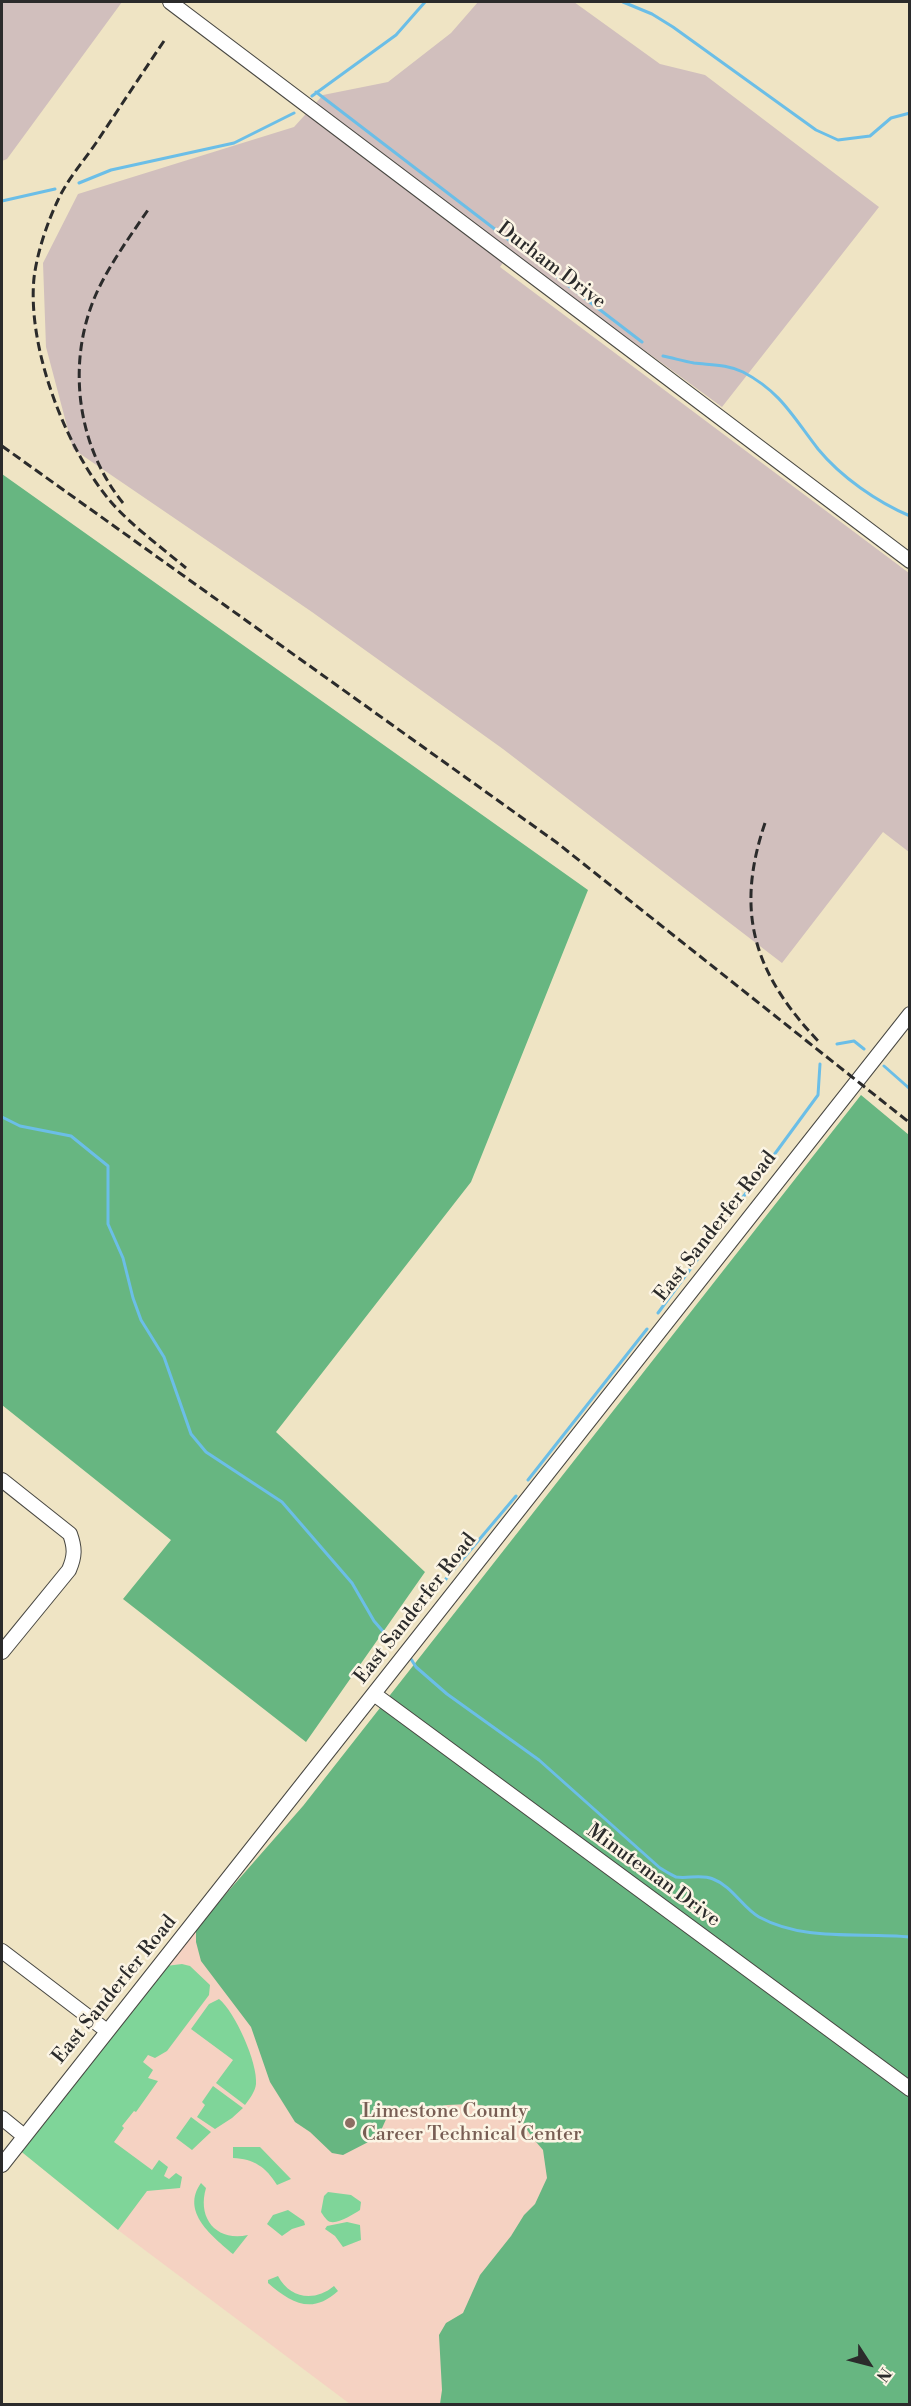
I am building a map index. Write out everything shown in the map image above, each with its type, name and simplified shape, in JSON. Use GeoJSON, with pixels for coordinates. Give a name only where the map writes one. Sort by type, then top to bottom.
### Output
{"type":"FeatureCollection","features":[{"type":"Feature","properties":{"kind":"street","name":"Durham Drive"},"geometry":{"type":"LineString","coordinates":[[170,2],[909,561]]}},
{"type":"Feature","properties":{"kind":"street","name":"East Sanderfer Road"},"geometry":{"type":"LineString","coordinates":[[2,2165],[909,1014]]}},
{"type":"Feature","properties":{"kind":"street"},"geometry":{"type":"LineString","coordinates":[[2,1480],[70,1534],[74,1546],[74,1558],[69,1570],[3,1646]]}},
{"type":"Feature","properties":{"kind":"street","name":"Minuteman Drive"},"geometry":{"type":"LineString","coordinates":[[374,1694],[909,2089]]}},
{"type":"Feature","properties":{"kind":"street"},"geometry":{"type":"LineString","coordinates":[[2,1951],[107,2031]]}},
{"type":"Feature","properties":{"kind":"street"},"geometry":{"type":"LineString","coordinates":[[2,2118],[24,2136]]}},
{"type":"Feature","properties":{"kind":"shaded area"},"geometry":{"type":"Polygon","coordinates":[[[2,2],[122,2],[7,159],[2,161],[2,2]]]}},
{"type":"Feature","properties":{"kind":"shaded area"},"geometry":{"type":"Polygon","coordinates":[[[478,2],[574,2],[660,64],[705,75],[879,207],[722,407],[510,252],[500,267],[909,573],[909,852],[883,832],[782,963],[503,749],[312,612],[73,449],[46,347],[43,263],[78,194],[294,127],[323,95],[388,82],[451,33],[478,2]]]}},
{"type":"Feature","properties":{"kind":"shaded area","name":"Limestone County Career Technical Center"},"geometry":{"type":"Polygon","coordinates":[[[303,1806],[680,2098],[449,2404],[350,2404],[118,2230],[18,2149],[165,1963],[303,1806]]]}},
{"type":"Feature","properties":{"kind":"green space"},"geometry":{"type":"Polygon","coordinates":[[[2,474],[588,890],[471,1182],[276,1432],[425,1572],[306,1742],[123,1599],[171,1540],[2,1405],[2,474]]]}},
{"type":"Feature","properties":{"kind":"green space"},"geometry":{"type":"Polygon","coordinates":[[[861,1095],[909,1135],[909,2404],[440,2404],[442,2390],[439,2335],[446,2323],[463,2313],[480,2275],[511,2236],[524,2215],[535,2204],[547,2178],[543,2150],[518,2115],[511,2109],[470,2104],[447,2105],[418,2111],[411,2108],[400,2110],[388,2115],[378,2137],[343,2155],[332,2153],[310,2132],[295,2122],[270,2082],[251,2027],[201,1961],[196,1942],[196,1928],[303,1806],[861,1095]]]}},
{"type":"Feature","properties":{"kind":"green space"},"geometry":{"type":"Polygon","coordinates":[[[182,1964],[190,1966],[210,1985],[209,1995],[167,2051],[155,2058],[148,2055],[143,2062],[153,2070],[148,2078],[158,2081],[136,2112],[134,2111],[122,2126],[124,2128],[114,2142],[152,2170],[159,2160],[168,2167],[164,2176],[169,2179],[176,2173],[182,2177],[180,2188],[147,2191],[118,2230],[18,2149],[166,1966],[182,1964]]]}},
{"type":"Feature","properties":{"kind":"green space"},"geometry":{"type":"Polygon","coordinates":[[[219,1999],[238,2026],[256,2075],[255,2087],[245,2105],[216,2083],[233,2060],[191,2029],[209,2004],[219,1999]]]}},
{"type":"Feature","properties":{"kind":"green space"},"geometry":{"type":"Polygon","coordinates":[[[213,2086],[243,2108],[215,2129],[197,2117],[205,2105],[202,2102],[213,2086]]]}},
{"type":"Feature","properties":{"kind":"green space"},"geometry":{"type":"Polygon","coordinates":[[[191,2117],[211,2132],[192,2150],[176,2138],[191,2117]]]}},
{"type":"Feature","properties":{"kind":"green space"},"geometry":{"type":"Polygon","coordinates":[[[233,2147],[260,2147],[291,2179],[277,2185],[259,2165],[233,2158],[233,2147]]]}},
{"type":"Feature","properties":{"kind":"green space"},"geometry":{"type":"Polygon","coordinates":[[[201,2183],[206,2188],[204,2209],[212,2225],[227,2235],[248,2235],[233,2254],[209,2232],[197,2214],[194,2204],[201,2183]]]}},
{"type":"Feature","properties":{"kind":"green space"},"geometry":{"type":"Polygon","coordinates":[[[328,2192],[351,2195],[361,2202],[360,2210],[343,2220],[330,2222],[321,2212],[324,2196],[328,2192]]]}},
{"type":"Feature","properties":{"kind":"green space"},"geometry":{"type":"Polygon","coordinates":[[[288,2210],[304,2221],[305,2225],[292,2229],[282,2236],[267,2224],[273,2215],[288,2210]]]}},
{"type":"Feature","properties":{"kind":"green space"},"geometry":{"type":"Polygon","coordinates":[[[347,2222],[360,2225],[361,2240],[343,2247],[335,2236],[325,2229],[327,2226],[347,2222]]]}},
{"type":"Feature","properties":{"kind":"green space"},"geometry":{"type":"Polygon","coordinates":[[[278,2276],[289,2290],[303,2296],[319,2294],[334,2286],[338,2291],[319,2303],[302,2304],[293,2301],[268,2283],[268,2280],[278,2276]]]}},
{"type":"Feature","properties":{"kind":"waterway"},"geometry":{"type":"LineString","coordinates":[[312,96],[396,35],[425,2]]}},
{"type":"Feature","properties":{"kind":"waterway"},"geometry":{"type":"LineString","coordinates":[[623,2],[652,14],[673,27],[816,130],[838,140],[870,136],[891,118],[910,113]]}},
{"type":"Feature","properties":{"kind":"waterway"},"geometry":{"type":"LineString","coordinates":[[316,92],[642,342]]}},
{"type":"Feature","properties":{"kind":"waterway"},"geometry":{"type":"LineString","coordinates":[[79,183],[111,170],[234,143],[294,113]]}},
{"type":"Feature","properties":{"kind":"waterway"},"geometry":{"type":"LineString","coordinates":[[2,201],[55,189]]}},
{"type":"Feature","properties":{"kind":"waterway"},"geometry":{"type":"LineString","coordinates":[[663,356],[731,368],[756,380],[777,397],[837,469],[872,496],[910,516]]}},
{"type":"Feature","properties":{"kind":"waterway"},"geometry":{"type":"LineString","coordinates":[[837,1044],[854,1041],[864,1049]]}},
{"type":"Feature","properties":{"kind":"waterway"},"geometry":{"type":"LineString","coordinates":[[658,1313],[818,1095],[820,1064]]}},
{"type":"Feature","properties":{"kind":"waterway"},"geometry":{"type":"LineString","coordinates":[[884,1066],[910,1089]]}},
{"type":"Feature","properties":{"kind":"waterway"},"geometry":{"type":"LineString","coordinates":[[2,1117],[20,1126],[71,1136],[108,1166],[108,1224],[123,1258],[141,1320],[164,1357],[191,1434],[206,1452],[282,1502],[352,1583],[374,1621],[393,1643]]}},
{"type":"Feature","properties":{"kind":"waterway"},"geometry":{"type":"LineString","coordinates":[[528,1480],[647,1329]]}},
{"type":"Feature","properties":{"kind":"waterway"},"geometry":{"type":"LineString","coordinates":[[387,1639],[402,1631],[516,1496]]}},
{"type":"Feature","properties":{"kind":"waterway"},"geometry":{"type":"LineString","coordinates":[[411,1659],[416,1667],[447,1694],[539,1760],[660,1868],[670,1874],[676,1877],[704,1877],[720,1882],[759,1917],[795,1930],[814,1933],[910,1937]]}},
{"type":"Feature","properties":{"kind":"railway"},"geometry":{"type":"LineString","coordinates":[[164,41],[58,200],[37,258],[33,306],[43,366],[53,396],[65,426],[94,480],[119,510],[186,568]]}},
{"type":"Feature","properties":{"kind":"railway"},"geometry":{"type":"LineString","coordinates":[[123,503],[107,480],[86,429],[79,373],[81,346],[87,318],[97,292],[115,259],[150,207]]}},
{"type":"Feature","properties":{"kind":"railway"},"geometry":{"type":"LineString","coordinates":[[2,446],[556,842],[910,1123]]}},
{"type":"Feature","properties":{"kind":"railway"},"geometry":{"type":"LineString","coordinates":[[765,823],[751,886],[756,942],[766,968],[780,993],[820,1043]]}},
{"type":"Feature","properties":{"kind":"place","name":"Limestone County Career Technical Center"},"geometry":{"type":"Point","coordinates":[350,2123]}}]}
